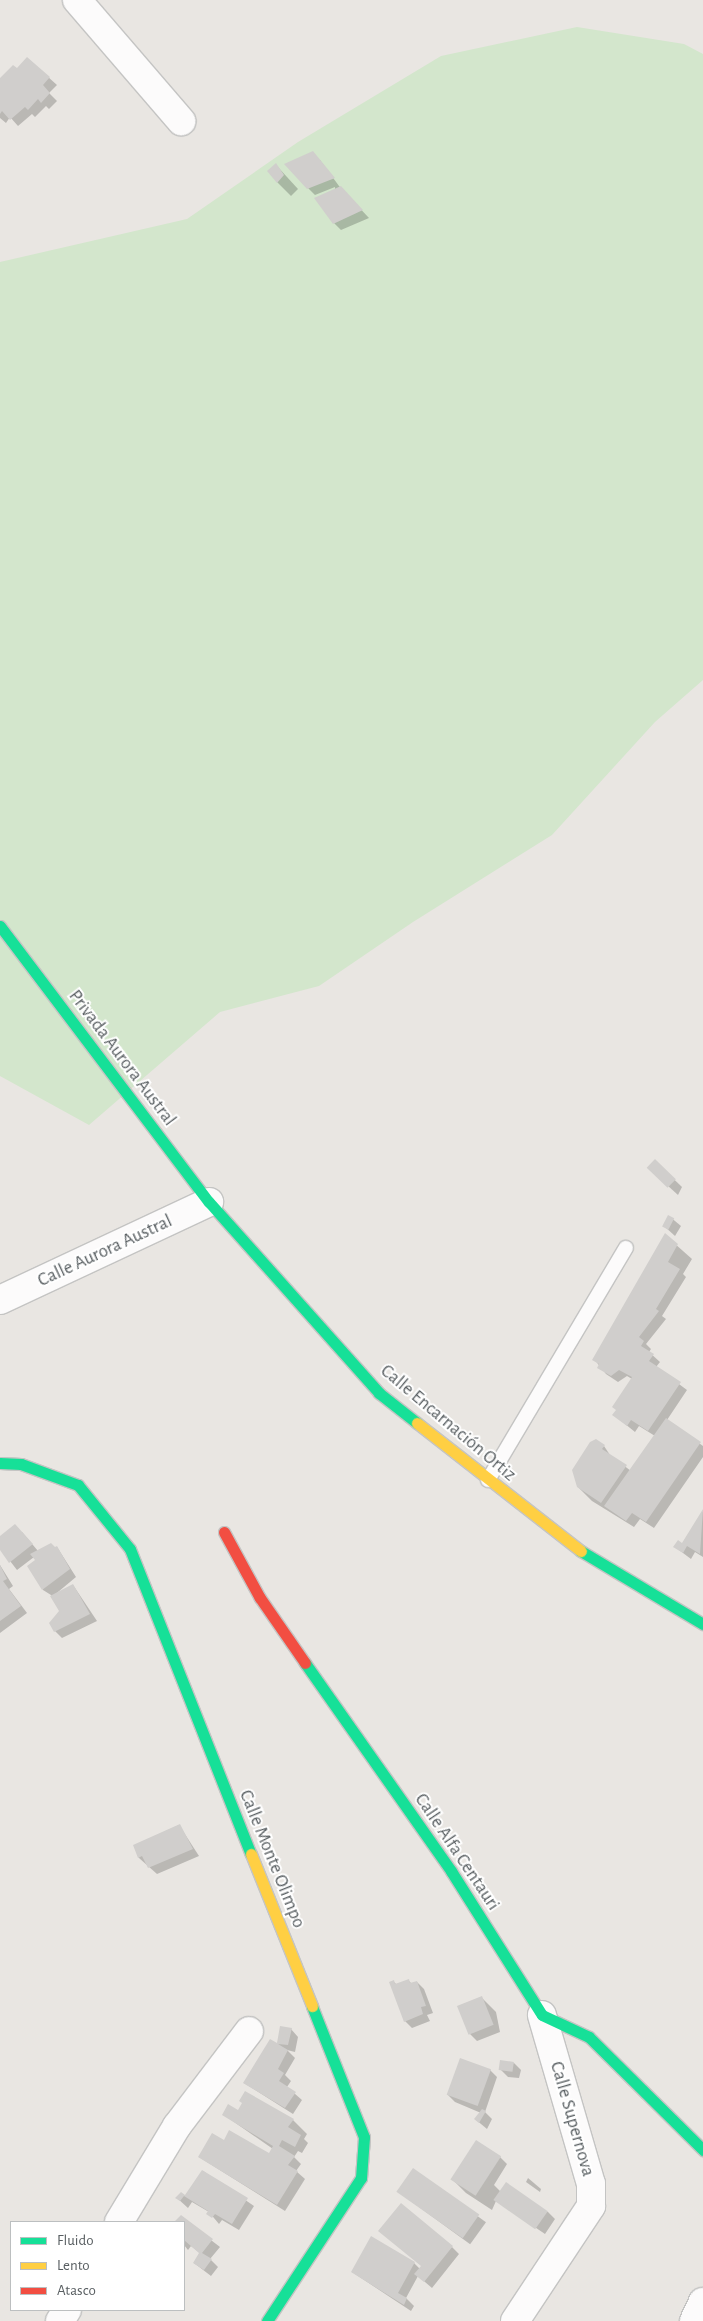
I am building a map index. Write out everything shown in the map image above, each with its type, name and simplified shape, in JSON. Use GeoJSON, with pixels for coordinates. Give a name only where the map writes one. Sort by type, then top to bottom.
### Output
{"type":"FeatureCollection","features":[{"type":"Feature","properties":{"kind":"street"},"geometry":{"type":"LineString","coordinates":[[77,0],[181,121]]}},
{"type":"Feature","properties":{"kind":"street","name":"Privada Aurora Austral"},"geometry":{"type":"LineString","coordinates":[[0,926],[209,1202]]}},
{"type":"Feature","properties":{"kind":"street","name":"Calle Aurora Austral"},"geometry":{"type":"LineString","coordinates":[[0,1300],[209,1202]]}},
{"type":"Feature","properties":{"kind":"street","name":"Calle Encarnación Ortiz"},"geometry":{"type":"LineString","coordinates":[[209,1202],[379,1393],[566,1542],[703,1624]]}},
{"type":"Feature","properties":{"kind":"street","name":"Calle Monte Olimpo"},"geometry":{"type":"LineString","coordinates":[[0,1463],[21,1464],[78,1485],[130,1549],[364,2137],[361,2178],[268,2321]]}},
{"type":"Feature","properties":{"kind":"street","name":"Calle Alfa Centauri"},"geometry":{"type":"LineString","coordinates":[[224,1532],[260,1598],[451,1871],[542,2016]]}},
{"type":"Feature","properties":{"kind":"street"},"geometry":{"type":"LineString","coordinates":[[542,2016],[589,2037],[703,2150]]}},
{"type":"Feature","properties":{"kind":"street","name":"Calle Supernova"},"geometry":{"type":"LineString","coordinates":[[515,2321],[591,2206],[591,2184],[542,2016]]}},
{"type":"Feature","properties":{"kind":"street"},"geometry":{"type":"LineString","coordinates":[[120,2221],[177,2126],[248,2031]]}},
{"type":"Feature","properties":{"kind":"street"},"geometry":{"type":"LineString","coordinates":[[694,2321],[703,2302]]}},
{"type":"Feature","properties":{"kind":"lane"},"geometry":{"type":"LineString","coordinates":[[488,1480],[626,1248]]}},
{"type":"Feature","properties":{"kind":"green space"},"geometry":{"type":"Polygon","coordinates":[[[577,27],[684,44],[703,54],[703,680],[655,722],[552,835],[413,922],[319,986],[220,1012],[89,1125],[0,1076],[0,262],[187,219],[298,142],[441,56],[577,27]]]}},
{"type":"Feature","properties":{"kind":"building"},"geometry":{"type":"Polygon","coordinates":[[[27,57],[50,77],[43,85],[50,93],[41,103],[38,99],[28,110],[25,107],[10,120],[2,111],[0,114],[0,78],[13,65],[17,68],[27,57]]]}},
{"type":"Feature","properties":{"kind":"building"},"geometry":{"type":"Polygon","coordinates":[[[313,151],[335,178],[307,189],[284,164],[313,151]]]}},
{"type":"Feature","properties":{"kind":"building"},"geometry":{"type":"Polygon","coordinates":[[[276,163],[284,175],[277,183],[267,171],[276,163]]]}},
{"type":"Feature","properties":{"kind":"building"},"geometry":{"type":"Polygon","coordinates":[[[341,186],[363,210],[333,224],[314,198],[341,186]]]}},
{"type":"Feature","properties":{"kind":"building"},"geometry":{"type":"Polygon","coordinates":[[[655,1159],[676,1179],[668,1188],[647,1168],[655,1159]]]}},
{"type":"Feature","properties":{"kind":"building"},"geometry":{"type":"Polygon","coordinates":[[[668,1215],[674,1218],[668,1230],[662,1227],[668,1215]]]}},
{"type":"Feature","properties":{"kind":"building"},"geometry":{"type":"Polygon","coordinates":[[[665,1233],[678,1244],[668,1262],[680,1269],[656,1309],[659,1311],[639,1337],[644,1341],[641,1346],[654,1354],[649,1361],[681,1382],[648,1431],[631,1420],[627,1426],[612,1415],[616,1410],[612,1407],[632,1377],[619,1370],[611,1376],[597,1368],[599,1364],[592,1360],[665,1233]]]}},
{"type":"Feature","properties":{"kind":"building"},"geometry":{"type":"Polygon","coordinates":[[[666,1418],[701,1442],[646,1522],[632,1513],[626,1521],[604,1506],[666,1418]]]}},
{"type":"Feature","properties":{"kind":"building"},"geometry":{"type":"Polygon","coordinates":[[[596,1439],[605,1445],[602,1449],[627,1465],[601,1503],[577,1487],[572,1470],[590,1442],[596,1439]]]}},
{"type":"Feature","properties":{"kind":"building"},"geometry":{"type":"Polygon","coordinates":[[[703,1509],[700,1554],[687,1546],[683,1553],[673,1547],[678,1540],[682,1543],[703,1509]]]}},
{"type":"Feature","properties":{"kind":"building"},"geometry":{"type":"Polygon","coordinates":[[[15,1524],[33,1544],[9,1563],[0,1550],[0,1536],[15,1524]]]}},
{"type":"Feature","properties":{"kind":"building"},"geometry":{"type":"Polygon","coordinates":[[[51,1543],[55,1547],[57,1546],[70,1569],[42,1590],[27,1566],[35,1560],[30,1554],[51,1543]]]}},
{"type":"Feature","properties":{"kind":"building"},"geometry":{"type":"Polygon","coordinates":[[[0,1565],[7,1579],[3,1581],[21,1606],[0,1621],[0,1565]]]}},
{"type":"Feature","properties":{"kind":"building"},"geometry":{"type":"Polygon","coordinates":[[[73,1584],[90,1614],[54,1632],[49,1623],[59,1611],[50,1596],[73,1584]]]}},
{"type":"Feature","properties":{"kind":"building"},"geometry":{"type":"Polygon","coordinates":[[[180,1824],[193,1849],[148,1868],[142,1856],[138,1858],[133,1845],[180,1824]]]}},
{"type":"Feature","properties":{"kind":"building"},"geometry":{"type":"Polygon","coordinates":[[[409,1979],[410,1983],[417,1981],[426,2006],[421,2007],[423,2014],[404,2022],[389,1982],[394,1980],[395,1984],[409,1979]]]}},
{"type":"Feature","properties":{"kind":"building"},"geometry":{"type":"Polygon","coordinates":[[[482,1996],[494,2025],[469,2035],[457,2006],[482,1996]]]}},
{"type":"Feature","properties":{"kind":"building"},"geometry":{"type":"Polygon","coordinates":[[[280,2026],[292,2028],[288,2045],[278,2044],[288,2050],[278,2069],[284,2073],[279,2081],[296,2092],[285,2108],[243,2083],[270,2039],[277,2043],[280,2026]]]}},
{"type":"Feature","properties":{"kind":"building"},"geometry":{"type":"Polygon","coordinates":[[[460,2058],[491,2069],[478,2106],[447,2095],[460,2058]]]}},
{"type":"Feature","properties":{"kind":"building"},"geometry":{"type":"Polygon","coordinates":[[[500,2060],[514,2062],[512,2072],[499,2070],[500,2060]]]}},
{"type":"Feature","properties":{"kind":"building"},"geometry":{"type":"Polygon","coordinates":[[[245,2091],[294,2119],[288,2127],[301,2135],[295,2147],[282,2140],[279,2146],[295,2156],[288,2165],[298,2171],[277,2205],[198,2157],[212,2133],[224,2140],[229,2130],[269,2153],[273,2146],[222,2115],[228,2104],[238,2110],[242,2103],[239,2101],[245,2091]]]}},
{"type":"Feature","properties":{"kind":"building"},"geometry":{"type":"Polygon","coordinates":[[[482,2109],[486,2111],[479,2123],[474,2119],[482,2109]]]}},
{"type":"Feature","properties":{"kind":"building"},"geometry":{"type":"Polygon","coordinates":[[[476,2140],[501,2156],[476,2196],[450,2179],[476,2140]]]}},
{"type":"Feature","properties":{"kind":"building"},"geometry":{"type":"Polygon","coordinates":[[[413,2168],[479,2214],[463,2238],[396,2192],[413,2168]]]}},
{"type":"Feature","properties":{"kind":"building"},"geometry":{"type":"Polygon","coordinates":[[[202,2170],[248,2198],[232,2224],[215,2214],[212,2218],[206,2214],[208,2211],[184,2196],[180,2201],[175,2198],[181,2192],[185,2195],[202,2170]]]}},
{"type":"Feature","properties":{"kind":"building"},"geometry":{"type":"Polygon","coordinates":[[[506,2182],[548,2211],[535,2229],[493,2200],[506,2182]]]}},
{"type":"Feature","properties":{"kind":"building"},"geometry":{"type":"Polygon","coordinates":[[[401,2203],[453,2246],[424,2282],[414,2274],[421,2266],[378,2231],[401,2203]]]}},
{"type":"Feature","properties":{"kind":"building"},"geometry":{"type":"Polygon","coordinates":[[[181,2215],[213,2239],[202,2253],[212,2259],[204,2270],[193,2263],[199,2253],[185,2241],[185,2221],[175,2221],[181,2215]]]}},
{"type":"Feature","properties":{"kind":"building"},"geometry":{"type":"Polygon","coordinates":[[[371,2236],[415,2262],[398,2293],[407,2298],[404,2305],[351,2272],[371,2236]]]}},
{"type":"Feature","properties":{"kind":"traffic: fast"},"geometry":{"type":"LineString","coordinates":[[0,926],[209,1202],[379,1393],[417,1423]]}},
{"type":"Feature","properties":{"kind":"traffic: fast"},"geometry":{"type":"LineString","coordinates":[[0,1463],[21,1464],[78,1485],[130,1549],[251,1854]]}},
{"type":"Feature","properties":{"kind":"traffic: fast"},"geometry":{"type":"LineString","coordinates":[[581,1551],[703,1624]]}},
{"type":"Feature","properties":{"kind":"traffic: fast"},"geometry":{"type":"LineString","coordinates":[[305,1663],[451,1871],[542,2015],[589,2037],[703,2150]]}},
{"type":"Feature","properties":{"kind":"traffic: fast"},"geometry":{"type":"LineString","coordinates":[[267,2321],[361,2178],[364,2137],[312,2006]]}},
{"type":"Feature","properties":{"kind":"traffic: slow"},"geometry":{"type":"LineString","coordinates":[[417,1423],[581,1551]]}},
{"type":"Feature","properties":{"kind":"traffic: slow"},"geometry":{"type":"LineString","coordinates":[[251,1854],[312,2006]]}},
{"type":"Feature","properties":{"kind":"traffic: jam"},"geometry":{"type":"LineString","coordinates":[[224,1532],[260,1598],[305,1663]]}}]}
